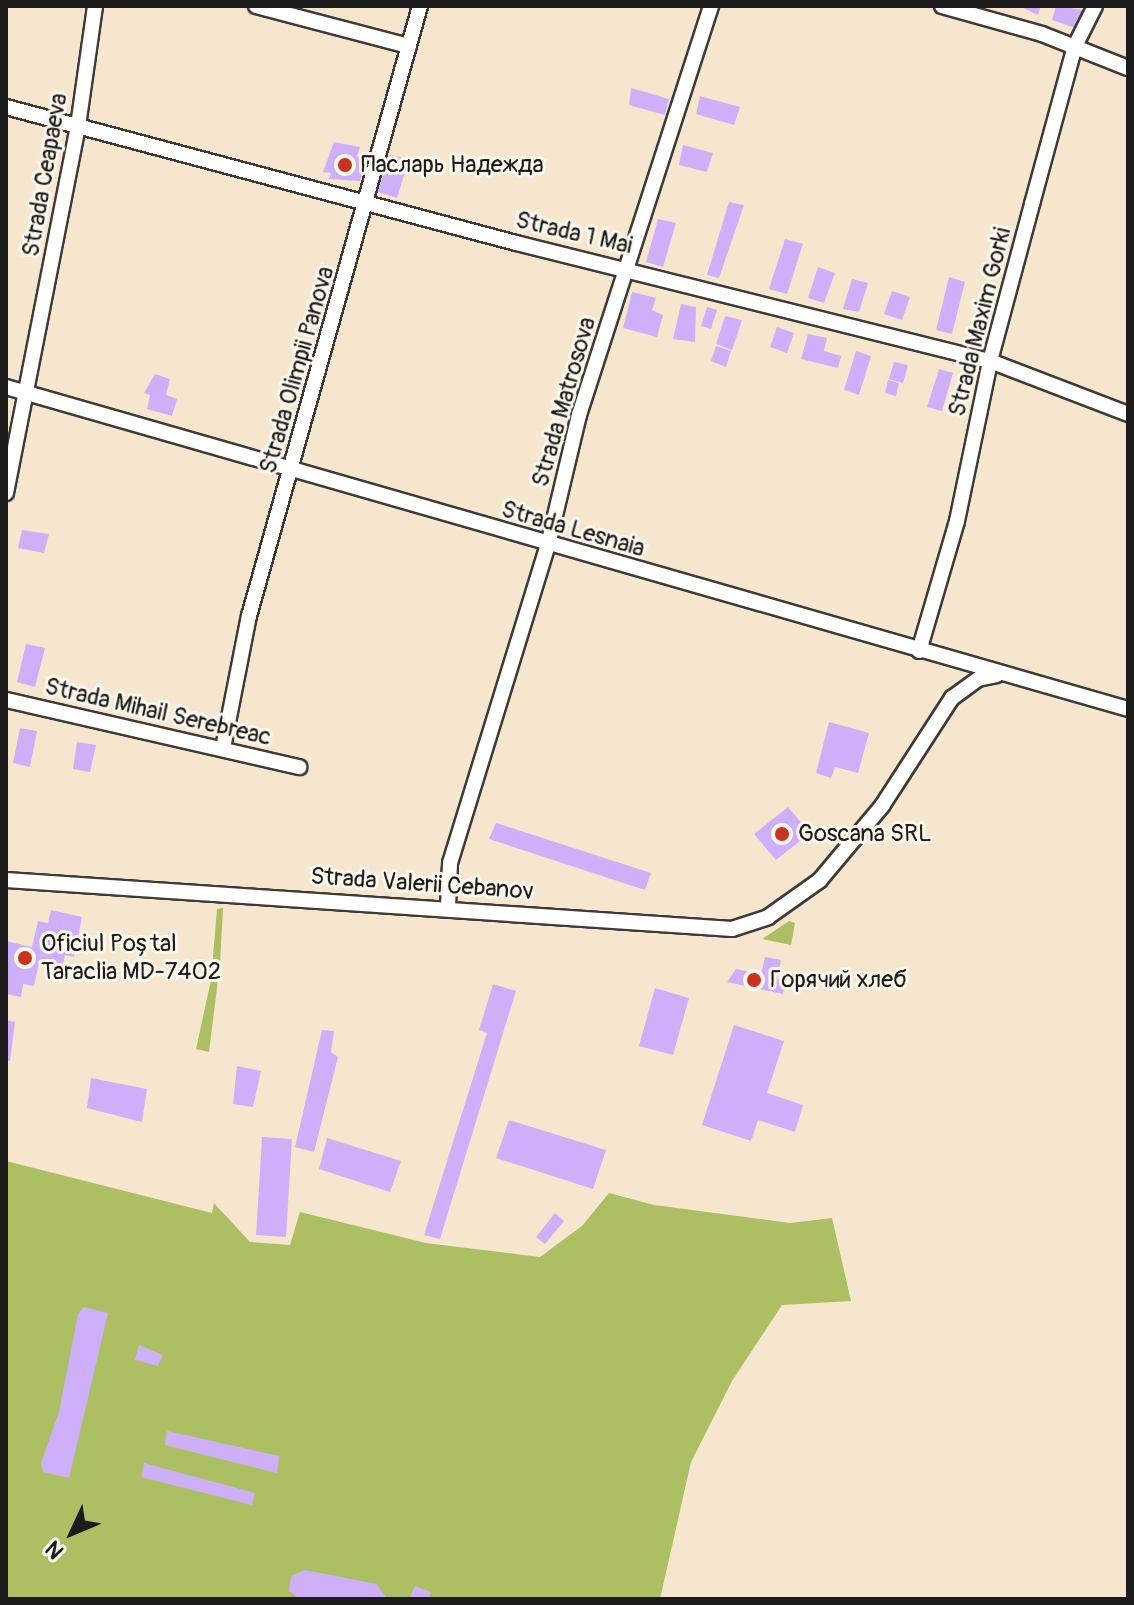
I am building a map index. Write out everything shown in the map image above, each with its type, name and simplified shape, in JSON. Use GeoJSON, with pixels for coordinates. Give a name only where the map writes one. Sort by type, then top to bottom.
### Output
{"type":"FeatureCollection","features":[{"type":"Feature","properties":{"kind":"street","name":"Strada Ceapaeva"},"geometry":{"type":"LineString","coordinates":[[6,493],[29,393],[78,126],[95,6]]}},
{"type":"Feature","properties":{"kind":"street"},"geometry":{"type":"LineString","coordinates":[[256,6],[409,46]]}},
{"type":"Feature","properties":{"kind":"street","name":"Strada Olimpii Panova"},"geometry":{"type":"LineString","coordinates":[[223,748],[249,616],[367,205],[420,6]]}},
{"type":"Feature","properties":{"kind":"street","name":"Strada Matrosova"},"geometry":{"type":"LineString","coordinates":[[448,906],[450,863],[548,545],[579,415],[711,6]]}},
{"type":"Feature","properties":{"kind":"street"},"geometry":{"type":"LineString","coordinates":[[942,6],[1075,46],[1128,68]]}},
{"type":"Feature","properties":{"kind":"street","name":"Strada Maxim Gorki"},"geometry":{"type":"LineString","coordinates":[[919,651],[957,521],[990,361],[1075,46],[1095,6]]}},
{"type":"Feature","properties":{"kind":"street","name":"Strada 1 Mai"},"geometry":{"type":"LineString","coordinates":[[6,107],[367,205],[627,267],[990,361],[1128,414]]}},
{"type":"Feature","properties":{"kind":"street","name":"Strada Lesnaia"},"geometry":{"type":"LineString","coordinates":[[6,387],[1128,709]]}},
{"type":"Feature","properties":{"kind":"street","name":"Strada Valerii Cebanov"},"geometry":{"type":"LineString","coordinates":[[6,880],[448,906],[732,929],[768,917],[820,880],[882,806],[952,698],[978,679],[996,675],[1017,679]]}},
{"type":"Feature","properties":{"kind":"street","name":"Strada Mihail Serebreac"},"geometry":{"type":"LineString","coordinates":[[6,700],[299,767]]}},
{"type":"Feature","properties":{"kind":"green space"},"geometry":{"type":"Polygon","coordinates":[[[223,908],[220,964],[209,1052],[196,1049],[211,980],[217,909],[223,908]]]}},
{"type":"Feature","properties":{"kind":"green space"},"geometry":{"type":"Polygon","coordinates":[[[789,921],[795,923],[791,945],[762,939],[789,921]]]}},
{"type":"Feature","properties":{"kind":"green space"},"geometry":{"type":"Polygon","coordinates":[[[6,1161],[212,1213],[214,1203],[250,1242],[290,1245],[300,1212],[426,1243],[540,1257],[582,1226],[609,1193],[654,1205],[790,1223],[832,1218],[851,1301],[782,1305],[732,1381],[691,1462],[660,1599],[6,1599],[6,1161]]]}},
{"type":"Feature","properties":{"kind":"building"},"geometry":{"type":"Polygon","coordinates":[[[1019,6],[1039,6],[1040,8],[1038,15],[1019,6]]]}},
{"type":"Feature","properties":{"kind":"building"},"geometry":{"type":"Polygon","coordinates":[[[1056,6],[1084,10],[1078,29],[1052,20],[1056,6]]]}},
{"type":"Feature","properties":{"kind":"building"},"geometry":{"type":"Polygon","coordinates":[[[631,88],[669,99],[665,115],[629,105],[631,88]]]}},
{"type":"Feature","properties":{"kind":"building"},"geometry":{"type":"Polygon","coordinates":[[[700,96],[740,107],[734,125],[696,114],[700,96]]]}},
{"type":"Feature","properties":{"kind":"building","name":"Пасларь Надежда"},"geometry":{"type":"Polygon","coordinates":[[[334,142],[360,147],[357,156],[366,159],[360,181],[329,179],[331,173],[323,172],[334,142]]]}},
{"type":"Feature","properties":{"kind":"building"},"geometry":{"type":"Polygon","coordinates":[[[683,145],[713,153],[707,172],[679,165],[683,145]]]}},
{"type":"Feature","properties":{"kind":"building"},"geometry":{"type":"Polygon","coordinates":[[[389,155],[409,159],[397,198],[378,192],[389,155]]]}},
{"type":"Feature","properties":{"kind":"building"},"geometry":{"type":"Polygon","coordinates":[[[729,202],[744,205],[719,278],[707,275],[729,202]]]}},
{"type":"Feature","properties":{"kind":"building"},"geometry":{"type":"Polygon","coordinates":[[[658,219],[676,223],[663,267],[646,262],[658,219]]]}},
{"type":"Feature","properties":{"kind":"building"},"geometry":{"type":"Polygon","coordinates":[[[785,239],[803,244],[787,294],[769,289],[785,239]]]}},
{"type":"Feature","properties":{"kind":"building"},"geometry":{"type":"Polygon","coordinates":[[[818,267],[835,273],[824,303],[808,298],[818,267]]]}},
{"type":"Feature","properties":{"kind":"building"},"geometry":{"type":"Polygon","coordinates":[[[949,277],[965,282],[952,334],[936,330],[949,277]]]}},
{"type":"Feature","properties":{"kind":"building"},"geometry":{"type":"Polygon","coordinates":[[[852,279],[868,283],[859,312],[843,309],[852,279]]]}},
{"type":"Feature","properties":{"kind":"building"},"geometry":{"type":"Polygon","coordinates":[[[892,291],[910,297],[902,320],[884,314],[892,291]]]}},
{"type":"Feature","properties":{"kind":"building"},"geometry":{"type":"Polygon","coordinates":[[[632,292],[656,298],[652,310],[663,315],[657,337],[623,328],[632,292]]]}},
{"type":"Feature","properties":{"kind":"building"},"geometry":{"type":"Polygon","coordinates":[[[681,304],[696,307],[695,342],[673,339],[681,304]]]}},
{"type":"Feature","properties":{"kind":"building"},"geometry":{"type":"Polygon","coordinates":[[[707,307],[717,310],[711,329],[701,326],[707,307]]]}},
{"type":"Feature","properties":{"kind":"building"},"geometry":{"type":"Polygon","coordinates":[[[725,316],[742,320],[732,350],[716,344],[725,316]]]}},
{"type":"Feature","properties":{"kind":"building"},"geometry":{"type":"Polygon","coordinates":[[[777,327],[794,333],[787,353],[770,347],[777,327]]]}},
{"type":"Feature","properties":{"kind":"building"},"geometry":{"type":"Polygon","coordinates":[[[808,334],[827,338],[824,351],[841,356],[838,368],[801,359],[808,334]]]}},
{"type":"Feature","properties":{"kind":"building"},"geometry":{"type":"Polygon","coordinates":[[[716,346],[731,351],[726,367],[711,361],[716,346]]]}},
{"type":"Feature","properties":{"kind":"building"},"geometry":{"type":"Polygon","coordinates":[[[856,351],[871,356],[859,395],[844,390],[856,351]]]}},
{"type":"Feature","properties":{"kind":"building"},"geometry":{"type":"Polygon","coordinates":[[[894,362],[908,365],[903,383],[889,379],[894,362]]]}},
{"type":"Feature","properties":{"kind":"building"},"geometry":{"type":"Polygon","coordinates":[[[939,369],[953,373],[942,411],[927,407],[939,369]]]}},
{"type":"Feature","properties":{"kind":"building"},"geometry":{"type":"Polygon","coordinates":[[[155,374],[170,379],[166,395],[177,399],[172,416],[147,409],[150,395],[144,393],[155,374]]]}},
{"type":"Feature","properties":{"kind":"building"},"geometry":{"type":"Polygon","coordinates":[[[888,380],[899,383],[896,396],[885,393],[888,380]]]}},
{"type":"Feature","properties":{"kind":"building"},"geometry":{"type":"Polygon","coordinates":[[[22,530],[49,534],[44,553],[18,548],[22,530]]]}},
{"type":"Feature","properties":{"kind":"building"},"geometry":{"type":"Polygon","coordinates":[[[26,644],[45,648],[35,687],[17,682],[26,644]]]}},
{"type":"Feature","properties":{"kind":"building"},"geometry":{"type":"Polygon","coordinates":[[[829,722],[869,733],[858,773],[835,767],[831,778],[816,773],[829,722]]]}},
{"type":"Feature","properties":{"kind":"building"},"geometry":{"type":"Polygon","coordinates":[[[20,728],[37,731],[30,767],[13,763],[20,728]]]}},
{"type":"Feature","properties":{"kind":"building"},"geometry":{"type":"Polygon","coordinates":[[[77,742],[96,745],[90,772],[73,769],[77,742]]]}},
{"type":"Feature","properties":{"kind":"building","name":"Goscana SRL"},"geometry":{"type":"Polygon","coordinates":[[[788,807],[810,833],[776,860],[754,834],[788,807]]]}},
{"type":"Feature","properties":{"kind":"building"},"geometry":{"type":"Polygon","coordinates":[[[496,823],[651,873],[645,890],[489,839],[496,823]]]}},
{"type":"Feature","properties":{"kind":"building"},"geometry":{"type":"Polygon","coordinates":[[[51,910],[82,917],[74,957],[65,955],[62,968],[39,963],[34,986],[23,984],[21,997],[6,994],[6,941],[32,947],[38,921],[48,923],[51,910]]]}},
{"type":"Feature","properties":{"kind":"building","name":"Горячий хлеб"},"geometry":{"type":"Polygon","coordinates":[[[765,957],[781,960],[777,979],[785,982],[783,994],[727,982],[736,969],[761,974],[765,957]]]}},
{"type":"Feature","properties":{"kind":"building"},"geometry":{"type":"Polygon","coordinates":[[[493,984],[516,991],[440,1239],[424,1235],[487,1033],[479,1030],[493,984]]]}},
{"type":"Feature","properties":{"kind":"building"},"geometry":{"type":"Polygon","coordinates":[[[655,988],[689,998],[673,1055],[639,1046],[655,988]]]}},
{"type":"Feature","properties":{"kind":"building"},"geometry":{"type":"Polygon","coordinates":[[[6,1020],[15,1022],[10,1061],[6,1060],[6,1020]]]}},
{"type":"Feature","properties":{"kind":"building"},"geometry":{"type":"Polygon","coordinates":[[[734,1025],[784,1041],[767,1093],[803,1105],[795,1132],[758,1120],[751,1141],[702,1125],[734,1025]]]}},
{"type":"Feature","properties":{"kind":"building"},"geometry":{"type":"Polygon","coordinates":[[[322,1030],[334,1031],[331,1052],[338,1057],[314,1152],[295,1147],[322,1030]]]}},
{"type":"Feature","properties":{"kind":"building"},"geometry":{"type":"Polygon","coordinates":[[[237,1066],[261,1071],[253,1107],[233,1104],[237,1066]]]}},
{"type":"Feature","properties":{"kind":"building"},"geometry":{"type":"Polygon","coordinates":[[[91,1078],[147,1089],[142,1122],[87,1108],[91,1078]]]}},
{"type":"Feature","properties":{"kind":"building"},"geometry":{"type":"Polygon","coordinates":[[[509,1120],[606,1150],[593,1189],[496,1158],[509,1120]]]}},
{"type":"Feature","properties":{"kind":"building"},"geometry":{"type":"Polygon","coordinates":[[[262,1137],[292,1139],[286,1237],[256,1235],[262,1137]]]}},
{"type":"Feature","properties":{"kind":"building"},"geometry":{"type":"Polygon","coordinates":[[[327,1138],[401,1161],[390,1192],[319,1169],[327,1138]]]}},
{"type":"Feature","properties":{"kind":"building"},"geometry":{"type":"Polygon","coordinates":[[[555,1213],[564,1221],[545,1244],[536,1237],[555,1213]]]}},
{"type":"Feature","properties":{"kind":"building"},"geometry":{"type":"Polygon","coordinates":[[[84,1307],[108,1313],[69,1478],[43,1472],[41,1463],[59,1412],[78,1314],[84,1307]]]}},
{"type":"Feature","properties":{"kind":"building"},"geometry":{"type":"Polygon","coordinates":[[[139,1345],[163,1355],[158,1366],[135,1360],[139,1345]]]}},
{"type":"Feature","properties":{"kind":"building"},"geometry":{"type":"Polygon","coordinates":[[[167,1431],[279,1456],[277,1473],[165,1445],[167,1431]]]}},
{"type":"Feature","properties":{"kind":"building"},"geometry":{"type":"Polygon","coordinates":[[[144,1463],[255,1493],[252,1505],[141,1477],[144,1463]]]}},
{"type":"Feature","properties":{"kind":"building"},"geometry":{"type":"Polygon","coordinates":[[[305,1570],[377,1584],[387,1599],[300,1599],[289,1591],[291,1576],[305,1570]]]}},
{"type":"Feature","properties":{"kind":"building"},"geometry":{"type":"Polygon","coordinates":[[[415,1586],[431,1592],[428,1599],[409,1599],[415,1586]]]}},
{"type":"Feature","properties":{"kind":"place","name":"Пасларь Надежда"},"geometry":{"type":"Point","coordinates":[345,165]}},
{"type":"Feature","properties":{"kind":"place","name":"Goscana SRL"},"geometry":{"type":"Point","coordinates":[782,834]}},
{"type":"Feature","properties":{"kind":"place","name":"Oficiul Poștal Taraclia MD-7402"},"geometry":{"type":"Point","coordinates":[25,958]}},
{"type":"Feature","properties":{"kind":"place","name":"Горячий хлеб"},"geometry":{"type":"Point","coordinates":[754,980]}}]}
